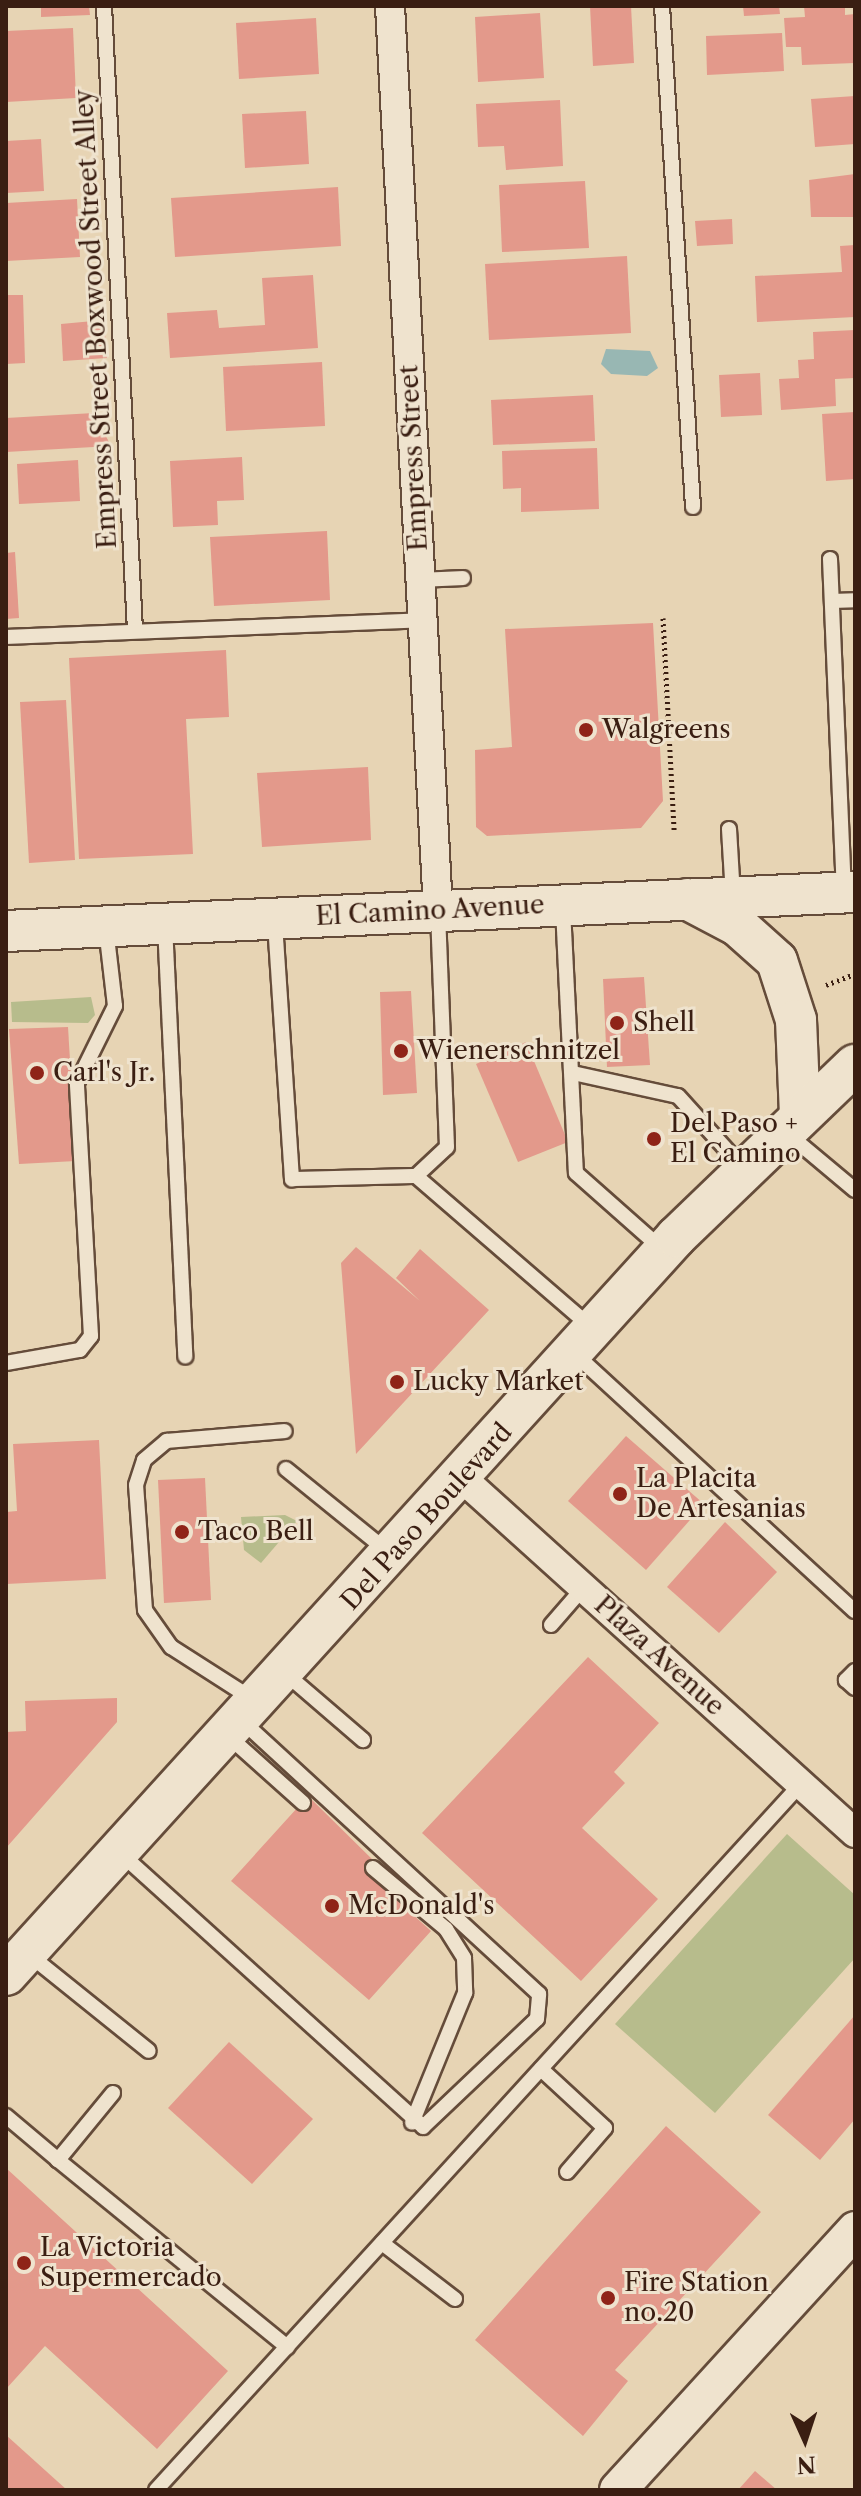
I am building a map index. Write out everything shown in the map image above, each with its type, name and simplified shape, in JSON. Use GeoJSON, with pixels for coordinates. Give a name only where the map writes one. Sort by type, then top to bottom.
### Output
{"type":"FeatureCollection","features":[{"type":"Feature","properties":{"kind":"main road","name":"El Camino Avenue"},"geometry":{"type":"LineString","coordinates":[[6,931],[850,892]]}},
{"type":"Feature","properties":{"kind":"main road"},"geometry":{"type":"LineString","coordinates":[[687,899],[738,926],[777,961],[796,1020],[792,1122]]}},
{"type":"Feature","properties":{"kind":"main road","name":"Del Paso Boulevard"},"geometry":{"type":"LineString","coordinates":[[16,1964],[463,1479],[664,1250],[792,1122],[855,1065]]}},
{"type":"Feature","properties":{"kind":"street","name":"Empress Street"},"geometry":{"type":"LineString","coordinates":[[390,6],[438,910]]}},
{"type":"Feature","properties":{"kind":"street","name":"Plaza Avenue"},"geometry":{"type":"LineString","coordinates":[[463,1479],[855,1833]]}},
{"type":"Feature","properties":{"kind":"street"},"geometry":{"type":"LineString","coordinates":[[618,2490],[855,2230]]}},
{"type":"Feature","properties":{"kind":"lane","name":"Empress Street Boxwood Street Alley"},"geometry":{"type":"LineString","coordinates":[[104,6],[135,630]]}},
{"type":"Feature","properties":{"kind":"lane"},"geometry":{"type":"LineString","coordinates":[[662,6],[693,507]]}},
{"type":"Feature","properties":{"kind":"lane"},"geometry":{"type":"LineString","coordinates":[[830,559],[850,892]]}},
{"type":"Feature","properties":{"kind":"lane"},"geometry":{"type":"LineString","coordinates":[[420,580],[463,578]]}},
{"type":"Feature","properties":{"kind":"lane"},"geometry":{"type":"LineString","coordinates":[[832,601],[855,600]]}},
{"type":"Feature","properties":{"kind":"lane"},"geometry":{"type":"LineString","coordinates":[[6,637],[422,620]]}},
{"type":"Feature","properties":{"kind":"lane"},"geometry":{"type":"LineString","coordinates":[[729,829],[733,897]]}},
{"type":"Feature","properties":{"kind":"lane"},"geometry":{"type":"LineString","coordinates":[[563,905],[576,1173],[664,1250]]}},
{"type":"Feature","properties":{"kind":"lane"},"geometry":{"type":"LineString","coordinates":[[274,919],[292,1179],[416,1176],[447,1147],[438,910]]}},
{"type":"Feature","properties":{"kind":"lane"},"geometry":{"type":"LineString","coordinates":[[165,924],[185,1357]]}},
{"type":"Feature","properties":{"kind":"lane"},"geometry":{"type":"LineString","coordinates":[[6,1363],[80,1350],[91,1336],[77,1083],[115,1006],[115,984],[106,927]]}},
{"type":"Feature","properties":{"kind":"lane"},"geometry":{"type":"LineString","coordinates":[[573,1073],[678,1096],[744,1169]]}},
{"type":"Feature","properties":{"kind":"lane"},"geometry":{"type":"LineString","coordinates":[[792,1122],[855,1190]]}},
{"type":"Feature","properties":{"kind":"lane"},"geometry":{"type":"LineString","coordinates":[[416,1176],[855,1611]]}},
{"type":"Feature","properties":{"kind":"lane"},"geometry":{"type":"LineString","coordinates":[[119,1852],[412,2123],[433,2122],[537,2019],[539,1994],[242,1719],[171,1647],[145,1610],[136,1485],[144,1460],[167,1441],[285,1431]]}},
{"type":"Feature","properties":{"kind":"lane"},"geometry":{"type":"LineString","coordinates":[[286,1469],[393,1555]]}},
{"type":"Feature","properties":{"kind":"lane"},"geometry":{"type":"LineString","coordinates":[[551,1625],[583,1588]]}},
{"type":"Feature","properties":{"kind":"lane"},"geometry":{"type":"LineString","coordinates":[[284,1673],[363,1740]]}},
{"type":"Feature","properties":{"kind":"lane"},"geometry":{"type":"LineString","coordinates":[[242,1719],[303,1803]]}},
{"type":"Feature","properties":{"kind":"lane"},"geometry":{"type":"LineString","coordinates":[[156,2490],[801,1784]]}},
{"type":"Feature","properties":{"kind":"lane"},"geometry":{"type":"LineString","coordinates":[[373,1868],[446,1929],[464,1958],[465,1993],[412,2123]]}},
{"type":"Feature","properties":{"kind":"lane"},"geometry":{"type":"LineString","coordinates":[[16,1964],[149,2051]]}},
{"type":"Feature","properties":{"kind":"lane"},"geometry":{"type":"LineString","coordinates":[[541,2069],[605,2128],[567,2172]]}},
{"type":"Feature","properties":{"kind":"lane"},"geometry":{"type":"LineString","coordinates":[[58,2160],[113,2093]]}},
{"type":"Feature","properties":{"kind":"lane"},"geometry":{"type":"LineString","coordinates":[[6,2116],[287,2347]]}},
{"type":"Feature","properties":{"kind":"lane"},"geometry":{"type":"LineString","coordinates":[[382,2243],[455,2299]]}},
{"type":"Feature","properties":{"kind":"path"},"geometry":{"type":"LineString","coordinates":[[663,618],[674,831]]}},
{"type":"Feature","properties":{"kind":"path"},"geometry":{"type":"LineString","coordinates":[[817,989],[855,974]]}},
{"type":"Feature","properties":{"kind":"green space"},"geometry":{"type":"Polygon","coordinates":[[[91,997],[95,1015],[88,1023],[12,1022],[11,1002],[91,997]]]}},
{"type":"Feature","properties":{"kind":"green space"},"geometry":{"type":"Polygon","coordinates":[[[285,1515],[297,1521],[261,1563],[244,1550],[241,1517],[285,1515]]]}},
{"type":"Feature","properties":{"kind":"green space"},"geometry":{"type":"Polygon","coordinates":[[[787,1834],[855,1895],[855,1958],[715,2113],[615,2024],[787,1834]]]}},
{"type":"Feature","properties":{"kind":"water"},"geometry":{"type":"Polygon","coordinates":[[[606,349],[650,351],[658,368],[647,376],[611,374],[601,364],[606,349]]]}},
{"type":"Feature","properties":{"kind":"building"},"geometry":{"type":"Polygon","coordinates":[[[41,6],[89,6],[90,15],[41,17],[41,6]]]}},
{"type":"Feature","properties":{"kind":"building"},"geometry":{"type":"Polygon","coordinates":[[[590,6],[631,6],[634,63],[593,66],[590,6]]]}},
{"type":"Feature","properties":{"kind":"building"},"geometry":{"type":"Polygon","coordinates":[[[743,6],[779,6],[780,14],[744,16],[743,6]]]}},
{"type":"Feature","properties":{"kind":"building"},"geometry":{"type":"Polygon","coordinates":[[[804,6],[845,6],[845,15],[855,14],[855,63],[802,65],[801,47],[786,47],[784,18],[805,17],[804,6]]]}},
{"type":"Feature","properties":{"kind":"building"},"geometry":{"type":"Polygon","coordinates":[[[540,13],[544,78],[478,82],[475,17],[540,13]]]}},
{"type":"Feature","properties":{"kind":"building"},"geometry":{"type":"Polygon","coordinates":[[[316,18],[319,74],[239,79],[236,23],[316,18]]]}},
{"type":"Feature","properties":{"kind":"building"},"geometry":{"type":"Polygon","coordinates":[[[73,28],[76,98],[6,102],[6,31],[73,28]]]}},
{"type":"Feature","properties":{"kind":"building"},"geometry":{"type":"Polygon","coordinates":[[[782,33],[784,71],[707,75],[706,36],[782,33]]]}},
{"type":"Feature","properties":{"kind":"building"},"geometry":{"type":"Polygon","coordinates":[[[855,96],[855,144],[815,147],[811,99],[855,96]]]}},
{"type":"Feature","properties":{"kind":"building"},"geometry":{"type":"Polygon","coordinates":[[[560,100],[563,166],[506,170],[504,146],[478,147],[476,104],[560,100]]]}},
{"type":"Feature","properties":{"kind":"building"},"geometry":{"type":"Polygon","coordinates":[[[306,111],[309,164],[245,168],[242,114],[306,111]]]}},
{"type":"Feature","properties":{"kind":"building"},"geometry":{"type":"Polygon","coordinates":[[[41,139],[44,191],[6,193],[6,141],[41,139]]]}},
{"type":"Feature","properties":{"kind":"building"},"geometry":{"type":"Polygon","coordinates":[[[855,174],[855,217],[811,217],[809,180],[855,174]]]}},
{"type":"Feature","properties":{"kind":"building"},"geometry":{"type":"Polygon","coordinates":[[[585,181],[589,248],[502,252],[499,185],[585,181]]]}},
{"type":"Feature","properties":{"kind":"building"},"geometry":{"type":"Polygon","coordinates":[[[338,187],[341,246],[175,257],[171,198],[338,187]]]}},
{"type":"Feature","properties":{"kind":"building"},"geometry":{"type":"Polygon","coordinates":[[[77,199],[80,257],[6,261],[6,203],[77,199]]]}},
{"type":"Feature","properties":{"kind":"building"},"geometry":{"type":"Polygon","coordinates":[[[732,219],[733,244],[697,246],[695,221],[732,219]]]}},
{"type":"Feature","properties":{"kind":"building"},"geometry":{"type":"Polygon","coordinates":[[[855,245],[855,317],[757,322],[755,276],[842,272],[840,246],[855,245]]]}},
{"type":"Feature","properties":{"kind":"building"},"geometry":{"type":"Polygon","coordinates":[[[627,256],[631,333],[489,340],[485,264],[627,256]]]}},
{"type":"Feature","properties":{"kind":"building"},"geometry":{"type":"Polygon","coordinates":[[[313,275],[318,348],[170,358],[167,313],[217,310],[219,328],[265,325],[262,278],[313,275]]]}},
{"type":"Feature","properties":{"kind":"building"},"geometry":{"type":"Polygon","coordinates":[[[6,295],[23,295],[25,363],[6,364],[6,295]]]}},
{"type":"Feature","properties":{"kind":"building"},"geometry":{"type":"Polygon","coordinates":[[[104,320],[107,358],[63,361],[61,324],[104,320]]]}},
{"type":"Feature","properties":{"kind":"building"},"geometry":{"type":"Polygon","coordinates":[[[855,330],[855,378],[835,379],[836,406],[781,410],[779,379],[799,378],[798,360],[814,359],[813,332],[855,330]]]}},
{"type":"Feature","properties":{"kind":"building"},"geometry":{"type":"Polygon","coordinates":[[[322,362],[325,426],[226,431],[223,367],[322,362]]]}},
{"type":"Feature","properties":{"kind":"building"},"geometry":{"type":"Polygon","coordinates":[[[760,373],[762,415],[721,417],[719,375],[760,373]]]}},
{"type":"Feature","properties":{"kind":"building"},"geometry":{"type":"Polygon","coordinates":[[[593,395],[595,441],[493,445],[491,400],[593,395]]]}},
{"type":"Feature","properties":{"kind":"building"},"geometry":{"type":"Polygon","coordinates":[[[855,412],[855,479],[826,481],[822,414],[855,412]]]}},
{"type":"Feature","properties":{"kind":"building"},"geometry":{"type":"Polygon","coordinates":[[[94,413],[111,446],[6,452],[6,418],[94,413]]]}},
{"type":"Feature","properties":{"kind":"building"},"geometry":{"type":"Polygon","coordinates":[[[597,448],[599,509],[521,512],[521,488],[503,489],[502,451],[597,448]]]}},
{"type":"Feature","properties":{"kind":"building"},"geometry":{"type":"Polygon","coordinates":[[[242,457],[244,500],[217,501],[218,525],[173,527],[170,461],[242,457]]]}},
{"type":"Feature","properties":{"kind":"building"},"geometry":{"type":"Polygon","coordinates":[[[78,460],[80,501],[19,504],[17,464],[78,460]]]}},
{"type":"Feature","properties":{"kind":"building"},"geometry":{"type":"Polygon","coordinates":[[[327,531],[330,600],[214,606],[210,537],[327,531]]]}},
{"type":"Feature","properties":{"kind":"building"},"geometry":{"type":"Polygon","coordinates":[[[15,552],[19,618],[6,619],[6,553],[15,552]]]}},
{"type":"Feature","properties":{"kind":"building","name":"Walgreens"},"geometry":{"type":"Polygon","coordinates":[[[653,623],[663,801],[641,828],[487,836],[476,827],[475,750],[512,747],[505,629],[653,623]]]}},
{"type":"Feature","properties":{"kind":"building"},"geometry":{"type":"Polygon","coordinates":[[[226,650],[229,717],[186,719],[193,854],[79,859],[69,658],[226,650]]]}},
{"type":"Feature","properties":{"kind":"building"},"geometry":{"type":"Polygon","coordinates":[[[66,700],[75,860],[29,863],[20,702],[66,700]]]}},
{"type":"Feature","properties":{"kind":"building"},"geometry":{"type":"Polygon","coordinates":[[[368,767],[371,840],[262,847],[257,773],[368,767]]]}},
{"type":"Feature","properties":{"kind":"building"},"geometry":{"type":"Polygon","coordinates":[[[644,977],[650,1065],[607,1067],[603,979],[644,977]]]}},
{"type":"Feature","properties":{"kind":"building"},"geometry":{"type":"Polygon","coordinates":[[[411,991],[417,1093],[383,1095],[380,992],[411,991]]]}},
{"type":"Feature","properties":{"kind":"building"},"geometry":{"type":"Polygon","coordinates":[[[68,1027],[76,1161],[19,1164],[9,1029],[68,1027]]]}},
{"type":"Feature","properties":{"kind":"building"},"geometry":{"type":"Polygon","coordinates":[[[526,1042],[568,1142],[518,1162],[476,1064],[526,1042]]]}},
{"type":"Feature","properties":{"kind":"building"},"geometry":{"type":"Polygon","coordinates":[[[356,1247],[420,1301],[396,1278],[420,1249],[489,1310],[356,1454],[341,1263],[356,1247]]]}},
{"type":"Feature","properties":{"kind":"building"},"geometry":{"type":"Polygon","coordinates":[[[626,1436],[704,1504],[646,1570],[568,1501],[626,1436]]]}},
{"type":"Feature","properties":{"kind":"building"},"geometry":{"type":"Polygon","coordinates":[[[99,1440],[106,1579],[6,1584],[6,1512],[17,1511],[13,1444],[99,1440]]]}},
{"type":"Feature","properties":{"kind":"building"},"geometry":{"type":"Polygon","coordinates":[[[205,1478],[211,1600],[164,1603],[158,1480],[205,1478]]]}},
{"type":"Feature","properties":{"kind":"building"},"geometry":{"type":"Polygon","coordinates":[[[725,1522],[777,1572],[719,1633],[667,1587],[725,1522]]]}},
{"type":"Feature","properties":{"kind":"building"},"geometry":{"type":"Polygon","coordinates":[[[588,1657],[659,1723],[614,1772],[625,1783],[582,1828],[658,1899],[581,1981],[422,1833],[588,1657]]]}},
{"type":"Feature","properties":{"kind":"building"},"geometry":{"type":"Polygon","coordinates":[[[117,1698],[117,1722],[6,1848],[6,1732],[26,1731],[25,1701],[117,1698]]]}},
{"type":"Feature","properties":{"kind":"building","name":"McDonald's"},"geometry":{"type":"Polygon","coordinates":[[[308,1796],[377,1864],[368,1874],[431,1931],[369,2000],[231,1881],[308,1796]]]}},
{"type":"Feature","properties":{"kind":"building"},"geometry":{"type":"Polygon","coordinates":[[[855,2015],[855,2119],[820,2160],[768,2115],[855,2015]]]}},
{"type":"Feature","properties":{"kind":"building"},"geometry":{"type":"Polygon","coordinates":[[[229,2042],[313,2119],[252,2184],[168,2108],[229,2042]]]}},
{"type":"Feature","properties":{"kind":"building"},"geometry":{"type":"Polygon","coordinates":[[[666,2126],[761,2212],[615,2370],[628,2381],[583,2436],[475,2340],[666,2126]]]}},
{"type":"Feature","properties":{"kind":"building"},"geometry":{"type":"Polygon","coordinates":[[[6,2168],[228,2371],[157,2449],[45,2346],[6,2389],[6,2168]]]}},
{"type":"Feature","properties":{"kind":"building"},"geometry":{"type":"Polygon","coordinates":[[[6,2435],[67,2490],[6,2490],[6,2435]]]}},
{"type":"Feature","properties":{"kind":"building"},"geometry":{"type":"Polygon","coordinates":[[[755,2471],[777,2490],[738,2490],[755,2471]]]}},
{"type":"Feature","properties":{"kind":"place","name":"Walgreens"},"geometry":{"type":"Point","coordinates":[586,730]}},
{"type":"Feature","properties":{"kind":"place","name":"Shell"},"geometry":{"type":"Point","coordinates":[617,1023]}},
{"type":"Feature","properties":{"kind":"place","name":"Wienerschnitzel"},"geometry":{"type":"Point","coordinates":[401,1051]}},
{"type":"Feature","properties":{"kind":"place","name":"Carl's Jr."},"geometry":{"type":"Point","coordinates":[37,1073]}},
{"type":"Feature","properties":{"kind":"place","name":"Del Paso + El Camino"},"geometry":{"type":"Point","coordinates":[654,1139]}},
{"type":"Feature","properties":{"kind":"place","name":"Lucky Market"},"geometry":{"type":"Point","coordinates":[397,1382]}},
{"type":"Feature","properties":{"kind":"place","name":"La Placita De Artesanias"},"geometry":{"type":"Point","coordinates":[620,1494]}},
{"type":"Feature","properties":{"kind":"place","name":"Taco Bell"},"geometry":{"type":"Point","coordinates":[182,1532]}},
{"type":"Feature","properties":{"kind":"place","name":"McDonald's"},"geometry":{"type":"Point","coordinates":[332,1906]}},
{"type":"Feature","properties":{"kind":"place","name":"La Victoria Supermercado"},"geometry":{"type":"Point","coordinates":[24,2263]}},
{"type":"Feature","properties":{"kind":"place","name":"Fire Station no.20"},"geometry":{"type":"Point","coordinates":[608,2298]}}]}
